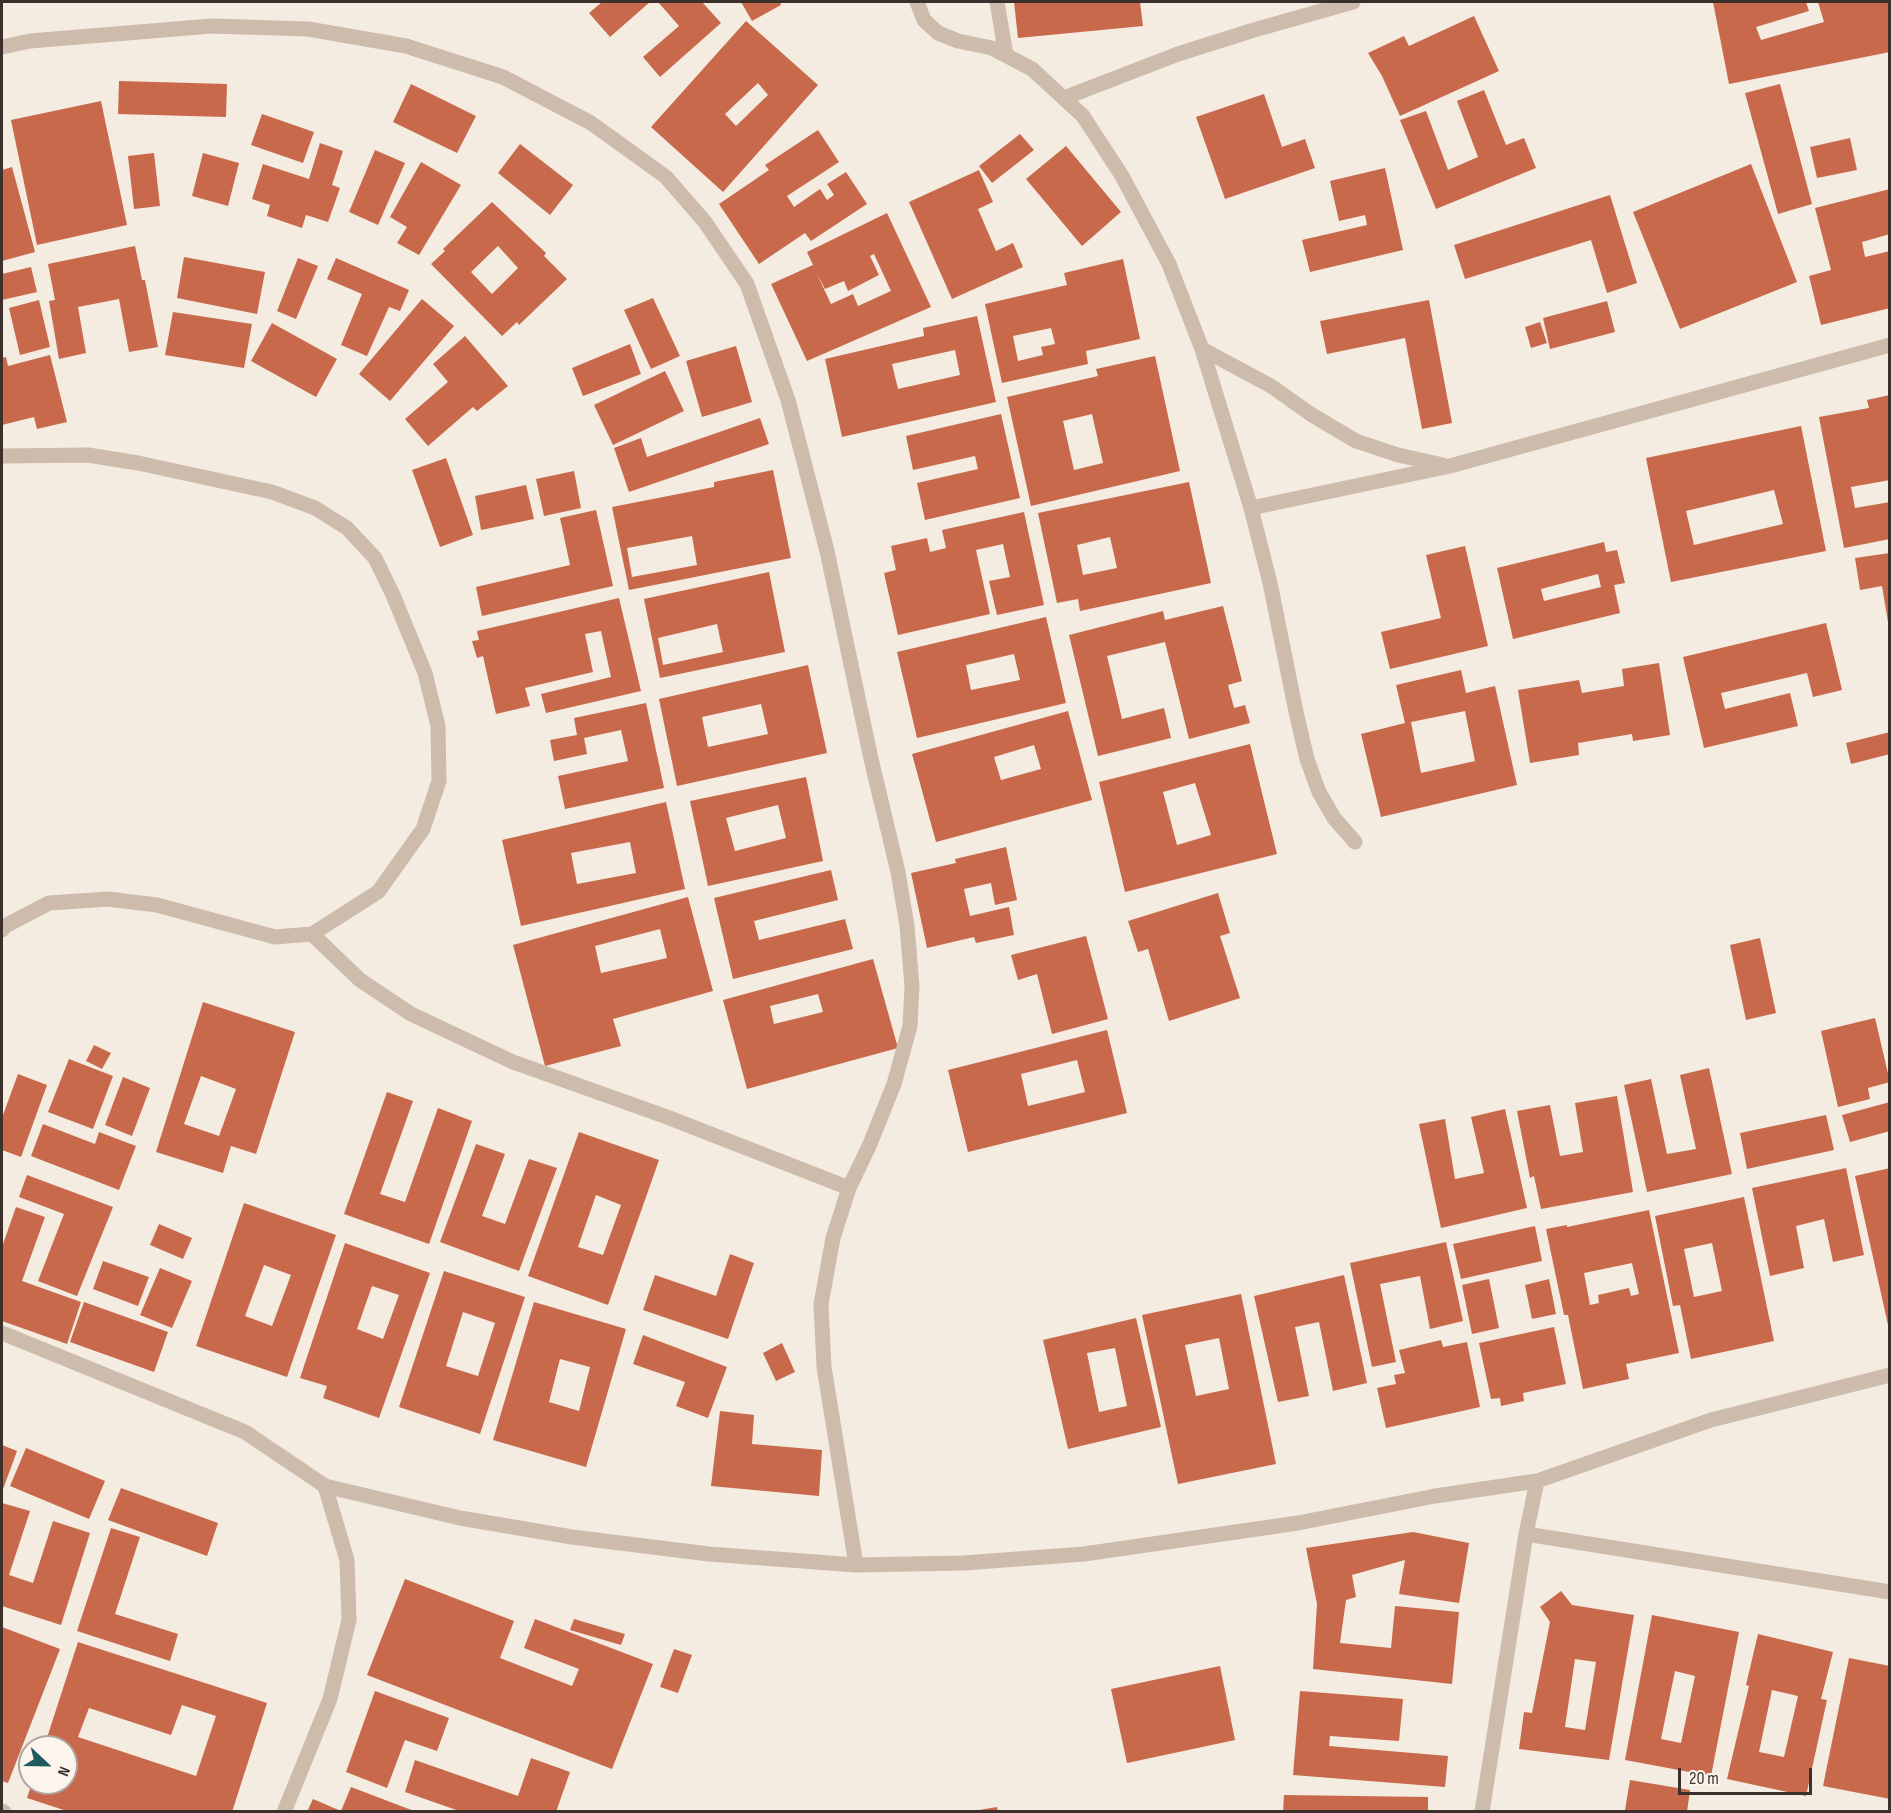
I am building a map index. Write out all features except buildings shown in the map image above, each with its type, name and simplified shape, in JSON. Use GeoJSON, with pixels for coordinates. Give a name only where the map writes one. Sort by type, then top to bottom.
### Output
{"type":"FeatureCollection","features":[{"type":"Feature","properties":{"kind":"street"},"geometry":{"type":"LineString","coordinates":[[917,2],[924,20],[938,33],[958,41],[992,48],[1032,69],[1083,116],[1122,176],[1169,264],[1202,349],[1251,508],[1270,583],[1307,759],[1319,792],[1334,818],[1355,842]]}},
{"type":"Feature","properties":{"kind":"street"},"geometry":{"type":"LineString","coordinates":[[997,2],[1006,55]]}},
{"type":"Feature","properties":{"kind":"street"},"geometry":{"type":"LineString","coordinates":[[1064,98],[1178,54],[1353,2]]}},
{"type":"Feature","properties":{"kind":"street"},"geometry":{"type":"LineString","coordinates":[[2,47],[30,41],[212,26],[308,28],[406,46],[503,77],[591,123],[666,177],[705,222],[747,284],[788,400],[827,551],[871,759],[898,872],[907,926],[912,986],[910,1026],[894,1084],[870,1144],[849,1188],[832,1238],[821,1304],[824,1367],[856,1565]]}},
{"type":"Feature","properties":{"kind":"street"},"geometry":{"type":"LineString","coordinates":[[1251,508],[1450,466],[1890,345]]}},
{"type":"Feature","properties":{"kind":"street"},"geometry":{"type":"LineString","coordinates":[[1202,349],[1271,386],[1312,415],[1356,441],[1398,455],[1450,466]]}},
{"type":"Feature","properties":{"kind":"street"},"geometry":{"type":"LineString","coordinates":[[2,456],[88,455],[138,463],[272,492],[315,508],[347,528],[375,558],[425,673],[438,726],[439,781],[423,829],[378,892],[312,934],[274,937],[157,905],[108,898],[49,903],[5,926],[2,930]]}},
{"type":"Feature","properties":{"kind":"street"},"geometry":{"type":"LineString","coordinates":[[312,934],[360,980],[411,1014],[513,1062],[667,1117],[849,1188]]}},
{"type":"Feature","properties":{"kind":"street"},"geometry":{"type":"LineString","coordinates":[[2,1333],[245,1432],[325,1486],[460,1518],[572,1537],[709,1554],[856,1565],[964,1563],[1084,1554],[1298,1523],[1435,1496],[1537,1482],[1711,1420],[1890,1375]]}},
{"type":"Feature","properties":{"kind":"street"},"geometry":{"type":"LineString","coordinates":[[1482,1812],[1526,1534],[1537,1482]]}},
{"type":"Feature","properties":{"kind":"street"},"geometry":{"type":"LineString","coordinates":[[284,1812],[330,1699],[349,1620],[347,1560],[325,1486]]}},
{"type":"Feature","properties":{"kind":"street"},"geometry":{"type":"LineString","coordinates":[[1526,1534],[1890,1592]]}}]}
